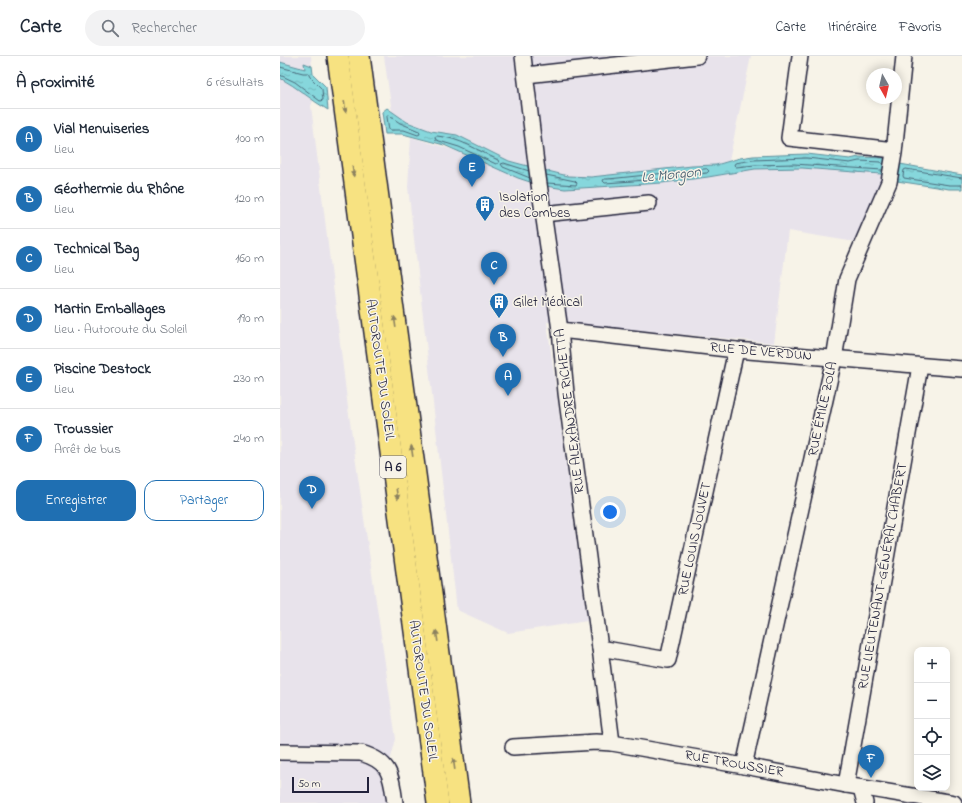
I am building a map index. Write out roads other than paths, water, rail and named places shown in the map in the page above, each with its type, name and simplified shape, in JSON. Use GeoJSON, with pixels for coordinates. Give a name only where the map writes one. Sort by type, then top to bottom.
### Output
{"type":"FeatureCollection","features":[{"type":"Feature","properties":{"kind":"highway","name":"AUTOROUTE DU SOLEIL"},"geometry":{"type":"LineString","coordinates":[[338,56],[438,803]]}},
{"type":"Feature","properties":{"kind":"highway","name":"AUTOROUTE DU SOLEIL"},"geometry":{"type":"LineString","coordinates":[[359,56],[459,803]]}},
{"type":"Feature","properties":{"kind":"street","name":"RUE ALEXANDRE RICHETTA"},"geometry":{"type":"LineString","coordinates":[[523,56],[540,194],[560,330],[566,393],[612,743]]}},
{"type":"Feature","properties":{"kind":"street"},"geometry":{"type":"LineString","coordinates":[[526,75],[697,56]]}},
{"type":"Feature","properties":{"kind":"street"},"geometry":{"type":"LineString","coordinates":[[800,56],[789,138],[894,151]]}},
{"type":"Feature","properties":{"kind":"street","name":"RUE ÉMILE ZOLA"},"geometry":{"type":"LineString","coordinates":[[744,766],[834,359],[847,279],[889,182],[894,151],[904,56]]}},
{"type":"Feature","properties":{"kind":"street"},"geometry":{"type":"LineString","coordinates":[[543,214],[649,203]]}},
{"type":"Feature","properties":{"kind":"street","name":"RUE DE VERDUN"},"geometry":{"type":"LineString","coordinates":[[560,330],[736,350],[962,370]]}},
{"type":"Feature","properties":{"kind":"street","name":"RUE LOUIS JOUVET"},"geometry":{"type":"LineString","coordinates":[[600,648],[668,660],[736,350]]}},
{"type":"Feature","properties":{"kind":"street","name":"RUE LIEUTENANT-GÉNÉRAL CHABERT"},"geometry":{"type":"LineString","coordinates":[[846,785],[920,366]]}},
{"type":"Feature","properties":{"kind":"street","name":"RUE TROUSSIER"},"geometry":{"type":"LineString","coordinates":[[513,747],[612,743],[861,788],[954,803]]}},
{"type":"Feature","properties":{"kind":"street"},"geometry":{"type":"LineString","coordinates":[[280,752],[361,753],[372,756],[387,767],[391,776],[395,803]]}},
{"type":"Feature","properties":{"kind":"street"},"geometry":{"type":"LineString","coordinates":[[861,788],[865,803]]}},
{"type":"Feature","properties":{"kind":"water"},"geometry":{"type":"Polygon","coordinates":[[[280,62],[305,69],[304,63],[312,66],[313,74],[326,87],[328,110],[280,78],[280,62]]]}},
{"type":"Feature","properties":{"kind":"water","name":"Le Morgon"},"geometry":{"type":"Polygon","coordinates":[[[387,108],[407,122],[431,131],[457,135],[509,161],[568,176],[591,177],[692,166],[716,165],[753,156],[807,154],[850,159],[859,157],[886,158],[884,176],[881,174],[802,168],[755,169],[662,183],[565,189],[539,185],[518,178],[444,145],[403,134],[385,134],[382,112],[387,108]]]}},
{"type":"Feature","properties":{"kind":"water"},"geometry":{"type":"Polygon","coordinates":[[[900,164],[962,175],[962,189],[949,189],[897,181],[900,164]]]}},
{"type":"Feature","properties":{"kind":"place","name":"Piscine Destock"},"geometry":{"type":"Point","coordinates":[472,187]}},
{"type":"Feature","properties":{"kind":"place","name":"Isolation des Combes"},"geometry":{"type":"Point","coordinates":[485,222]}},
{"type":"Feature","properties":{"kind":"place","name":"Technical Bag"},"geometry":{"type":"Point","coordinates":[494,285]}},
{"type":"Feature","properties":{"kind":"place","name":"Gilet Médical"},"geometry":{"type":"Point","coordinates":[499,319]}},
{"type":"Feature","properties":{"kind":"place","name":"Géothermie du Rhône"},"geometry":{"type":"Point","coordinates":[503,357]}},
{"type":"Feature","properties":{"kind":"place","name":"Vial Menuiseries"},"geometry":{"type":"Point","coordinates":[508,396]}},
{"type":"Feature","properties":{"kind":"place","name":"Martin Emballages"},"geometry":{"type":"Point","coordinates":[312,509]}},
{"type":"Feature","properties":{"kind":"place","name":"Troussier"},"geometry":{"type":"Point","coordinates":[871,778]}}]}
